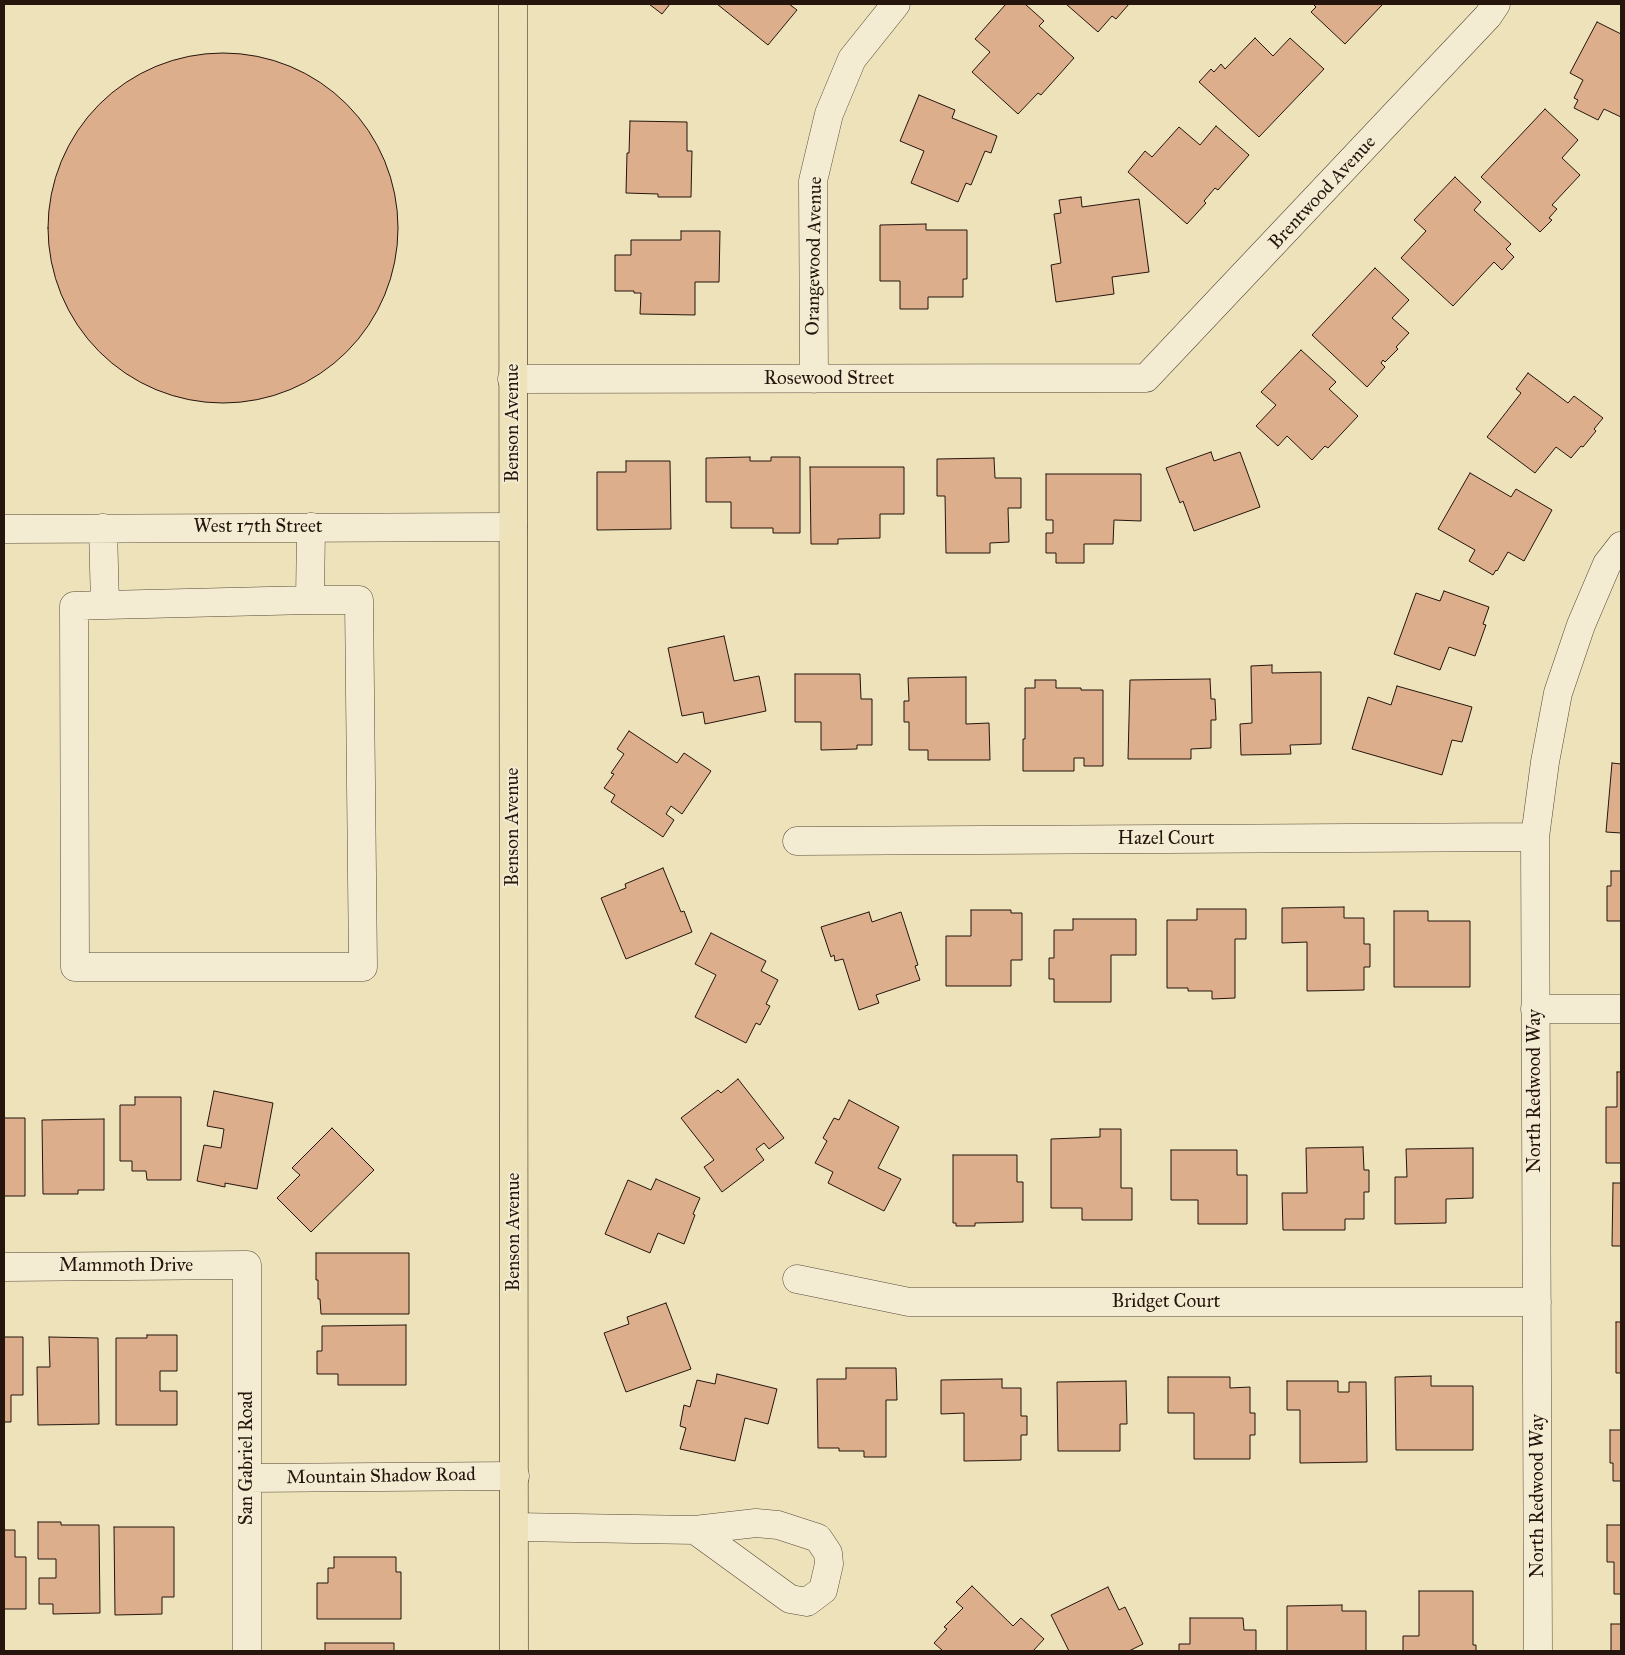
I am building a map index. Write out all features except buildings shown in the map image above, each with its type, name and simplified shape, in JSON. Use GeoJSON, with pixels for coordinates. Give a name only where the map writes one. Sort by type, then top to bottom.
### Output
{"type":"FeatureCollection","features":[{"type":"Feature","properties":{"kind":"main road","name":"Benson Avenue"},"geometry":{"type":"LineString","coordinates":[[513,4],[514,1651]]}},
{"type":"Feature","properties":{"kind":"street","name":"Orangewood Avenue"},"geometry":{"type":"LineString","coordinates":[[814,379],[813,180],[829,114],[852,59],[896,4]]}},
{"type":"Feature","properties":{"kind":"street","name":"Brentwood Avenue"},"geometry":{"type":"LineString","coordinates":[[1146,378],[1475,30],[1496,4]]}},
{"type":"Feature","properties":{"kind":"street","name":"Rosewood Street"},"geometry":{"type":"LineString","coordinates":[[512,379],[1146,378]]}},
{"type":"Feature","properties":{"kind":"street"},"geometry":{"type":"LineString","coordinates":[[310,600],[312,526]]}},
{"type":"Feature","properties":{"kind":"street","name":"West 17th Street"},"geometry":{"type":"LineString","coordinates":[[4,529],[513,526]]}},
{"type":"Feature","properties":{"kind":"street"},"geometry":{"type":"LineString","coordinates":[[103,528],[105,605]]}},
{"type":"Feature","properties":{"kind":"street","name":"North Redwood Way"},"geometry":{"type":"LineString","coordinates":[[1538,1651],[1535,837],[1545,762],[1558,693],[1589,607],[1608,564],[1621,546]]}},
{"type":"Feature","properties":{"kind":"street"},"geometry":{"type":"LineString","coordinates":[[359,600],[363,967],[75,966],[74,606],[105,605],[359,600]]}},
{"type":"Feature","properties":{"kind":"street","name":"Hazel Court"},"geometry":{"type":"LineString","coordinates":[[798,840],[1535,837]]}},
{"type":"Feature","properties":{"kind":"street"},"geometry":{"type":"LineString","coordinates":[[1535,1009],[1621,1009]]}},
{"type":"Feature","properties":{"kind":"street","name":"Mammoth Drive"},"geometry":{"type":"LineString","coordinates":[[4,1267],[247,1265]]}},
{"type":"Feature","properties":{"kind":"street","name":"San Gabriel Road"},"geometry":{"type":"LineString","coordinates":[[247,1265],[247,1651]]}},
{"type":"Feature","properties":{"kind":"street","name":"Bridget Court"},"geometry":{"type":"LineString","coordinates":[[798,1279],[909,1302],[1537,1302]]}},
{"type":"Feature","properties":{"kind":"street","name":"Mountain Shadow Road"},"geometry":{"type":"LineString","coordinates":[[247,1478],[514,1476]]}},
{"type":"Feature","properties":{"kind":"street"},"geometry":{"type":"LineString","coordinates":[[514,1527],[695,1530]]}}]}
